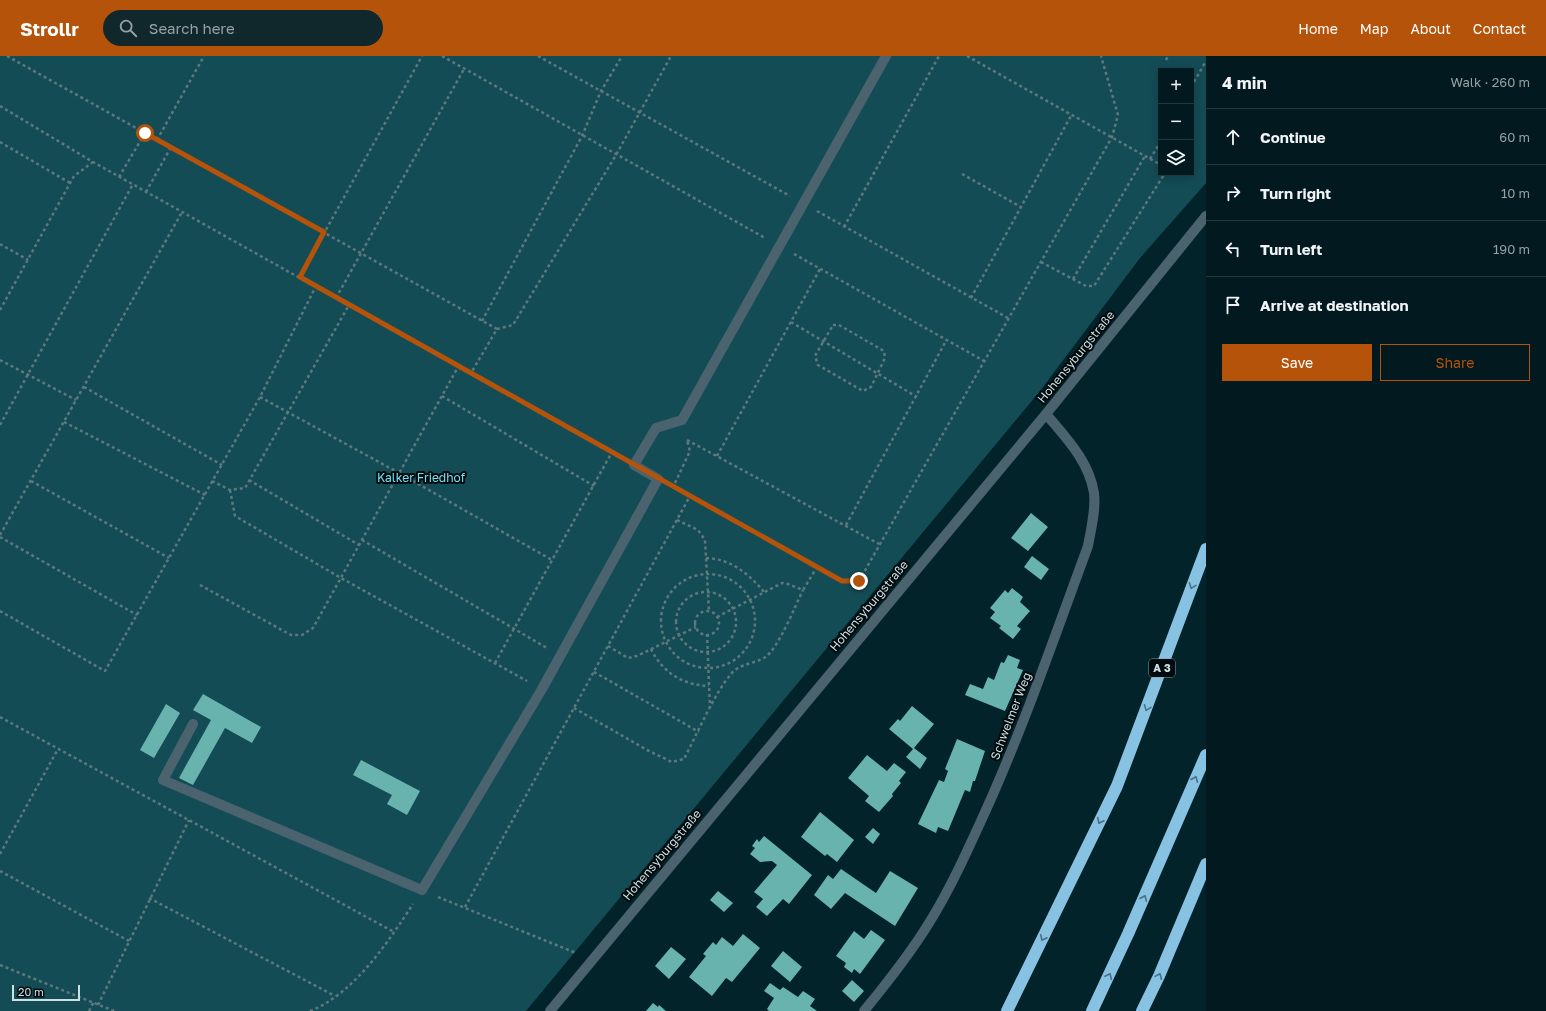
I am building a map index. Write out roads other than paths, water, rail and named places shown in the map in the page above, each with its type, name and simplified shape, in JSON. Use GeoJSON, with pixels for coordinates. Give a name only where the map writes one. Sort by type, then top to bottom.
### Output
{"type":"FeatureCollection","features":[{"type":"Feature","properties":{"kind":"highway","name":"A 3"},"geometry":{"type":"LineString","coordinates":[[1007,1011],[1117,786],[1206,549]]}},
{"type":"Feature","properties":{"kind":"highway"},"geometry":{"type":"LineString","coordinates":[[1092,1011],[1128,934],[1206,754]]}},
{"type":"Feature","properties":{"kind":"highway"},"geometry":{"type":"LineString","coordinates":[[1142,1011],[1159,976],[1206,864]]}},
{"type":"Feature","properties":{"kind":"street"},"geometry":{"type":"LineString","coordinates":[[193,724],[163,780],[422,890],[561,656],[658,479],[634,465],[656,428],[682,420],[886,56]]}},
{"type":"Feature","properties":{"kind":"street","name":"Hohensyburgstraße"},"geometry":{"type":"LineString","coordinates":[[550,1011],[592,958],[1046,414],[1206,216]]}},
{"type":"Feature","properties":{"kind":"street","name":"Schwelmer Weg"},"geometry":{"type":"LineString","coordinates":[[864,1011],[895,972],[929,923],[964,859],[1024,720],[1088,546],[1092,522],[1094,494],[1087,469],[1074,446],[1046,414]]}},
{"type":"Feature","properties":{"kind":"park label","name":"Kalker Friedhof"},"geometry":{"type":"Point","coordinates":[421,478]}}]}
